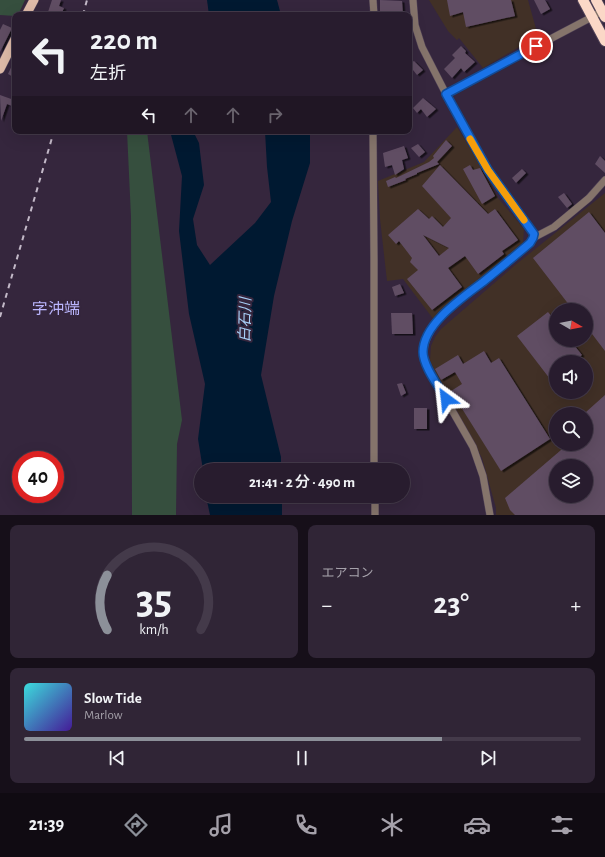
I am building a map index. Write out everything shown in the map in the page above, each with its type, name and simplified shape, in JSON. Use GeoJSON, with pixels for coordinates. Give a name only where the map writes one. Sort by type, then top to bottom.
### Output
{"type":"FeatureCollection","features":[{"type":"Feature","properties":{"kind":"highway"},"geometry":{"type":"LineString","coordinates":[[584,0],[605,40]]}},
{"type":"Feature","properties":{"kind":"highway"},"geometry":{"type":"LineString","coordinates":[[596,0],[604,12]]}},
{"type":"Feature","properties":{"kind":"main road"},"geometry":{"type":"LineString","coordinates":[[28,12],[34,0]]}},
{"type":"Feature","properties":{"kind":"main road"},"geometry":{"type":"LineString","coordinates":[[0,69],[12,45]]}},
{"type":"Feature","properties":{"kind":"street"},"geometry":{"type":"LineString","coordinates":[[373,0],[374,12]]}},
{"type":"Feature","properties":{"kind":"street"},"geometry":{"type":"LineString","coordinates":[[412,0],[415,25],[422,47],[488,170],[534,234],[533,238]]}},
{"type":"Feature","properties":{"kind":"street"},"geometry":{"type":"LineString","coordinates":[[446,94],[604,12]]}},
{"type":"Feature","properties":{"kind":"street"},"geometry":{"type":"LineString","coordinates":[[373,134],[374,463]]}},
{"type":"Feature","properties":{"kind":"street"},"geometry":{"type":"LineString","coordinates":[[490,515],[483,476],[473,447],[425,363],[423,354],[424,346],[434,325],[447,310],[530,243],[533,238],[554,227],[589,198],[605,180]]}},
{"type":"Feature","properties":{"kind":"street"},"geometry":{"type":"LineString","coordinates":[[375,503],[375,515]]}},
{"type":"Feature","properties":{"kind":"shaded area"},"geometry":{"type":"Polygon","coordinates":[[[429,0],[528,0],[538,36],[483,68],[459,38],[457,40],[448,31],[429,0]]]}},
{"type":"Feature","properties":{"kind":"shaded area"},"geometry":{"type":"Polygon","coordinates":[[[457,127],[498,198],[524,229],[523,244],[434,320],[403,279],[387,281],[380,219],[378,181],[424,162],[457,127]]]}},
{"type":"Feature","properties":{"kind":"shaded area"},"geometry":{"type":"Polygon","coordinates":[[[605,193],[605,515],[496,515],[496,508],[482,458],[439,381],[430,360],[431,346],[441,329],[514,266],[605,193]]]}},
{"type":"Feature","properties":{"kind":"green space"},"geometry":{"type":"Polygon","coordinates":[[[0,0],[25,0],[19,12],[12,12],[12,16],[0,15],[0,0]]]}},
{"type":"Feature","properties":{"kind":"green space"},"geometry":{"type":"Polygon","coordinates":[[[127,134],[147,134],[182,420],[177,444],[176,515],[132,515],[131,217],[127,134]]]}},
{"type":"Feature","properties":{"kind":"water"},"geometry":{"type":"Polygon","coordinates":[[[207,0],[277,0],[280,12],[209,12],[207,0]]]}},
{"type":"Feature","properties":{"kind":"water","name":"白石川"},"geometry":{"type":"Polygon","coordinates":[[[171,134],[194,134],[199,143],[204,185],[193,219],[197,245],[210,265],[255,223],[271,202],[265,134],[310,134],[310,163],[292,221],[274,296],[261,375],[281,457],[281,463],[202,463],[198,439],[205,384],[189,314],[179,231],[182,176],[171,134]]]}},
{"type":"Feature","properties":{"kind":"water"},"geometry":{"type":"Polygon","coordinates":[[[207,503],[282,503],[282,515],[210,515],[207,503]]]}},
{"type":"Feature","properties":{"kind":"building"},"geometry":{"type":"Polygon","coordinates":[[[52,0],[61,0],[59,6],[64,8],[62,12],[48,12],[52,0]]]}},
{"type":"Feature","properties":{"kind":"building"},"geometry":{"type":"Polygon","coordinates":[[[380,0],[402,1],[403,12],[380,12],[380,0]]]}},
{"type":"Feature","properties":{"kind":"building"},"geometry":{"type":"Polygon","coordinates":[[[447,0],[511,0],[515,16],[466,27],[463,12],[450,16],[447,0]]]}},
{"type":"Feature","properties":{"kind":"building"},"geometry":{"type":"Polygon","coordinates":[[[534,0],[545,0],[550,9],[541,14],[534,0]]]}},
{"type":"Feature","properties":{"kind":"building"},"geometry":{"type":"Polygon","coordinates":[[[3,24],[12,28],[0,52],[0,30],[3,24]]]}},
{"type":"Feature","properties":{"kind":"building"},"geometry":{"type":"Polygon","coordinates":[[[461,46],[466,51],[465,53],[475,62],[464,72],[461,68],[452,78],[444,69],[455,58],[452,55],[461,46]]]}},
{"type":"Feature","properties":{"kind":"building"},"geometry":{"type":"Polygon","coordinates":[[[414,61],[423,70],[417,75],[412,69],[412,62],[414,61]]]}},
{"type":"Feature","properties":{"kind":"building"},"geometry":{"type":"Polygon","coordinates":[[[12,65],[12,76],[8,74],[12,65]]]}},
{"type":"Feature","properties":{"kind":"building"},"geometry":{"type":"Polygon","coordinates":[[[0,95],[12,99],[12,106],[7,104],[1,121],[0,95]]]}},
{"type":"Feature","properties":{"kind":"building"},"geometry":{"type":"Polygon","coordinates":[[[423,98],[436,109],[427,117],[421,109],[417,113],[413,108],[423,98]]]}},
{"type":"Feature","properties":{"kind":"building"},"geometry":{"type":"Polygon","coordinates":[[[446,140],[452,146],[437,162],[439,164],[388,187],[386,181],[395,177],[396,178],[429,162],[434,158],[433,156],[446,140]]]}},
{"type":"Feature","properties":{"kind":"building"},"geometry":{"type":"Polygon","coordinates":[[[418,144],[425,152],[419,157],[411,148],[418,144]]]}},
{"type":"Feature","properties":{"kind":"building"},"geometry":{"type":"Polygon","coordinates":[[[404,146],[408,158],[402,160],[404,169],[395,175],[392,165],[385,167],[383,153],[404,146]]]}},
{"type":"Feature","properties":{"kind":"building"},"geometry":{"type":"Polygon","coordinates":[[[600,156],[605,161],[605,173],[595,164],[600,156]]]}},
{"type":"Feature","properties":{"kind":"building"},"geometry":{"type":"Polygon","coordinates":[[[440,165],[488,214],[495,209],[518,240],[502,251],[504,254],[478,274],[465,256],[448,268],[462,287],[432,310],[407,279],[418,270],[410,262],[412,258],[399,241],[396,244],[388,235],[418,209],[429,219],[432,216],[443,227],[451,218],[422,186],[440,165]],[[423,235],[439,256],[449,248],[423,235]]]}},
{"type":"Feature","properties":{"kind":"building"},"geometry":{"type":"Polygon","coordinates":[[[470,165],[473,170],[480,168],[495,196],[482,204],[463,169],[470,165]]]}},
{"type":"Feature","properties":{"kind":"building"},"geometry":{"type":"Polygon","coordinates":[[[522,169],[526,173],[516,183],[512,178],[522,169]]]}},
{"type":"Feature","properties":{"kind":"building"},"geometry":{"type":"Polygon","coordinates":[[[564,193],[572,204],[567,208],[558,197],[564,193]]]}},
{"type":"Feature","properties":{"kind":"building"},"geometry":{"type":"Polygon","coordinates":[[[589,212],[605,233],[605,351],[593,335],[593,303],[568,303],[533,258],[589,212]]]}},
{"type":"Feature","properties":{"kind":"building"},"geometry":{"type":"Polygon","coordinates":[[[400,284],[404,293],[395,296],[392,287],[400,284]]]}},
{"type":"Feature","properties":{"kind":"building"},"geometry":{"type":"Polygon","coordinates":[[[548,312],[549,347],[576,347],[582,355],[549,355],[549,378],[517,336],[548,312]]]}},
{"type":"Feature","properties":{"kind":"building"},"geometry":{"type":"Polygon","coordinates":[[[391,313],[412,313],[413,334],[392,334],[391,313]]]}},
{"type":"Feature","properties":{"kind":"building"},"geometry":{"type":"Polygon","coordinates":[[[484,351],[491,363],[499,358],[549,440],[501,471],[451,391],[462,384],[455,372],[441,380],[435,369],[458,355],[463,364],[484,351]]]}},
{"type":"Feature","properties":{"kind":"building"},"geometry":{"type":"Polygon","coordinates":[[[402,383],[406,393],[401,396],[397,384],[402,383]]]}},
{"type":"Feature","properties":{"kind":"building"},"geometry":{"type":"Polygon","coordinates":[[[605,395],[605,515],[515,515],[510,510],[505,498],[549,460],[549,503],[593,503],[593,459],[550,459],[560,451],[593,451],[593,407],[592,407],[605,395]]]}},
{"type":"Feature","properties":{"kind":"building"},"geometry":{"type":"Polygon","coordinates":[[[414,408],[427,408],[427,429],[414,429],[414,408]]]}},
{"type":"Feature","properties":{"kind":"railway"},"geometry":{"type":"LineString","coordinates":[[84,12],[87,0]]}},
{"type":"Feature","properties":{"kind":"railway"},"geometry":{"type":"LineString","coordinates":[[0,317],[53,134]]}},
{"type":"Feature","properties":{"kind":"slow traffic"},"geometry":{"type":"LineString","coordinates":[[470,139],[488,170],[524,220]]}},
{"type":"Feature","properties":{"kind":"district","name":"字沖端"},"geometry":{"type":"Point","coordinates":[56,308]}},
{"type":"Feature","properties":{"kind":"route"},"geometry":{"type":"LineString","coordinates":[[446,399],[425,363],[423,354],[428,336],[434,325],[447,310],[530,243],[534,234],[488,170],[446,94],[536,46]]}}]}
